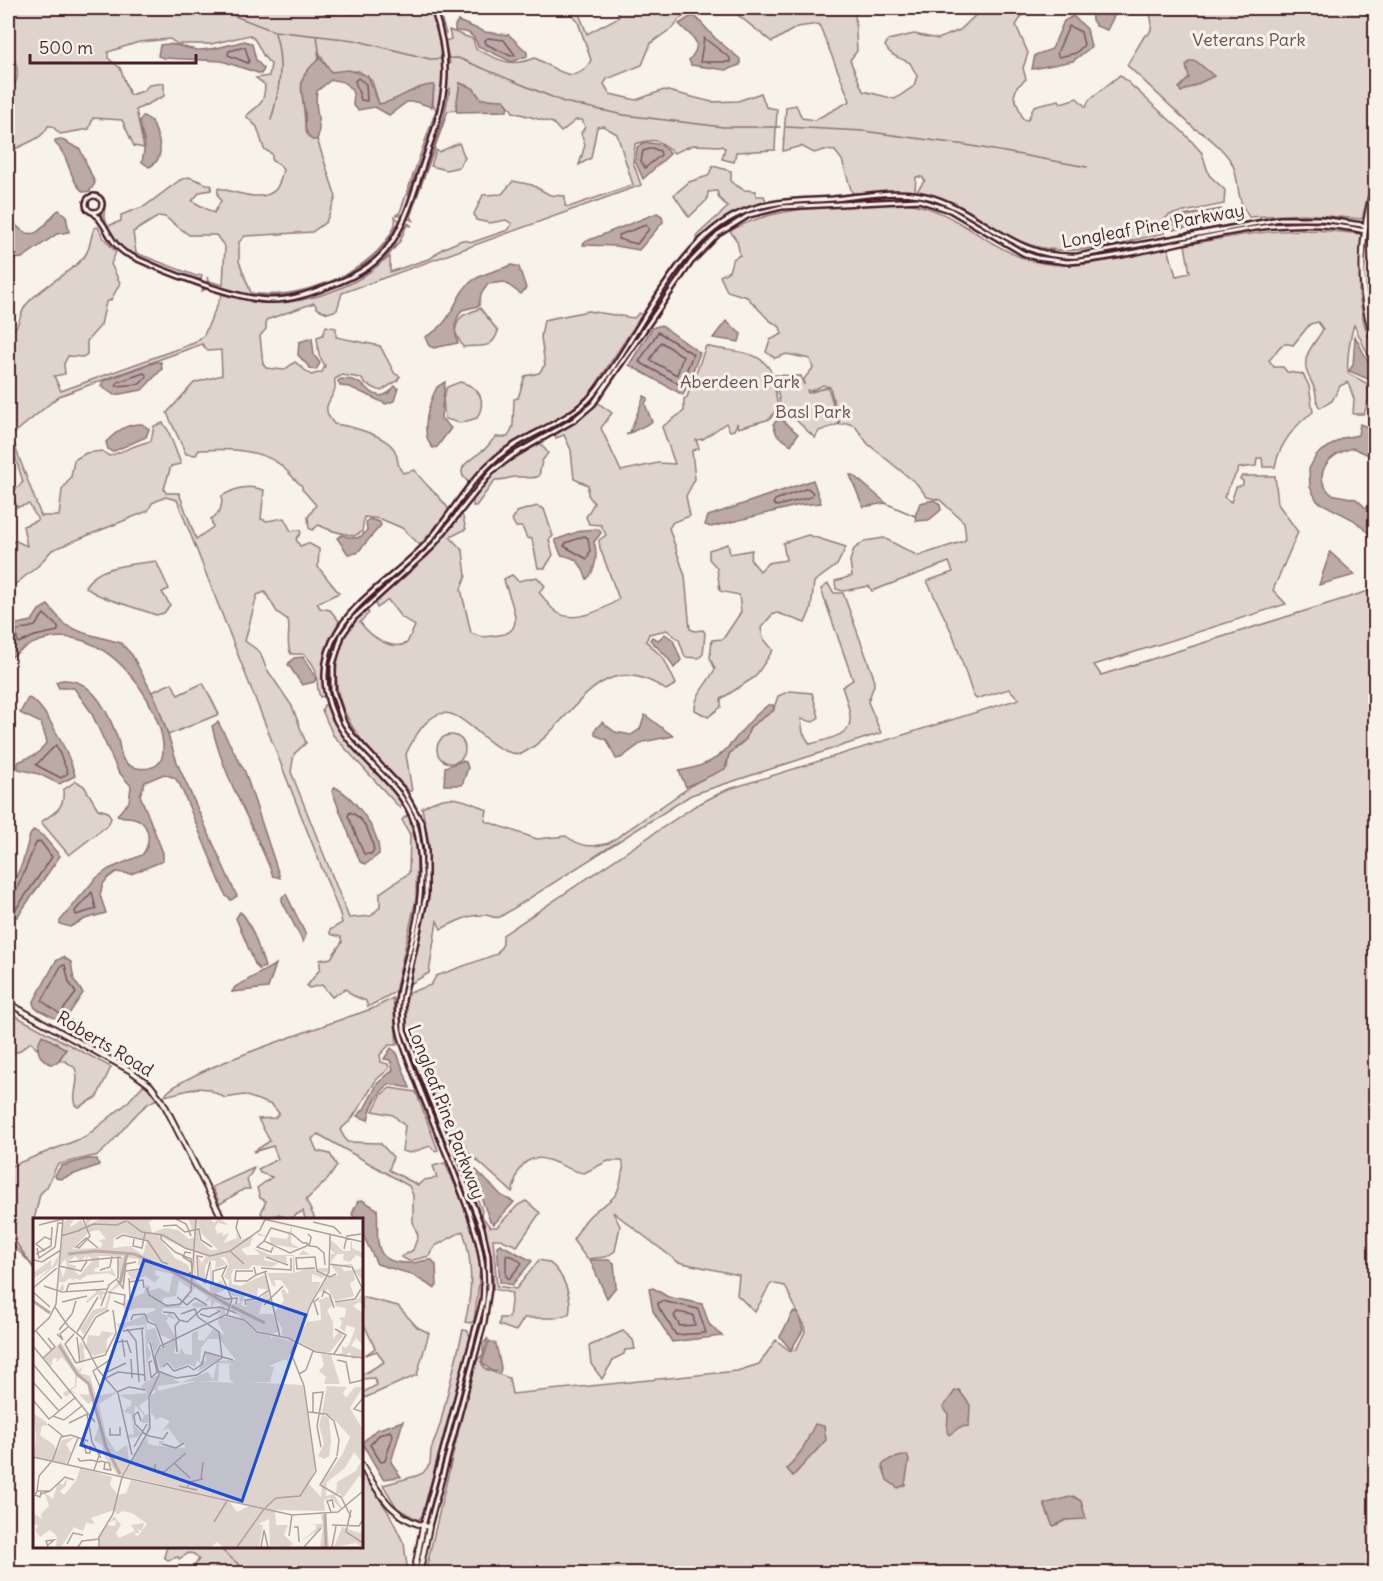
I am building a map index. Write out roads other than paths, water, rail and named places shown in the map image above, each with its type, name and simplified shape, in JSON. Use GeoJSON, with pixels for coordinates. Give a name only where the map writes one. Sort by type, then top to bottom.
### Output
{"type":"FeatureCollection","features":[{"type":"Feature","properties":{"kind":"main road"},"geometry":{"type":"LineString","coordinates":[[101,221],[101,199],[91,196],[86,206],[101,221],[110,240],[125,254],[240,297],[259,300],[290,299],[352,277],[383,254],[400,229],[441,114],[446,88],[446,55],[434,8]]}},
{"type":"Feature","properties":{"kind":"main road"},"geometry":{"type":"LineString","coordinates":[[1372,226],[1376,181]]}},
{"type":"Feature","properties":{"kind":"main road","name":"Longleaf Pine Parkway"},"geometry":{"type":"LineString","coordinates":[[414,1574],[423,1526],[483,1301],[484,1270],[476,1230],[398,1024],[398,1000],[418,914],[420,869],[418,833],[404,800],[347,739],[334,717],[326,681],[332,643],[340,626],[353,609],[426,544],[494,460],[570,415],[588,400],[674,273],[720,225],[743,212],[775,203],[890,195],[928,200],[955,208],[1014,243],[1054,256],[1078,256],[1273,219],[1321,219],[1372,226]]}},
{"type":"Feature","properties":{"kind":"main road","name":"Longleaf Pine Parkway"},"geometry":{"type":"LineString","coordinates":[[419,1574],[429,1527],[484,1322],[490,1273],[482,1228],[409,1054],[404,1030],[403,1000],[424,907],[424,835],[418,815],[408,797],[352,735],[340,714],[333,680],[338,645],[349,624],[358,613],[431,548],[498,465],[574,420],[593,404],[679,277],[701,251],[735,222],[770,209],[905,199],[928,200],[950,210],[1023,253],[1054,261],[1087,259],[1267,225],[1304,224],[1371,232]]}},
{"type":"Feature","properties":{"kind":"main road"},"geometry":{"type":"LineString","coordinates":[[1376,204],[1362,281],[1366,316],[1376,343]]}},
{"type":"Feature","properties":{"kind":"main road"},"geometry":{"type":"LineString","coordinates":[[93,212],[101,209]]}},
{"type":"Feature","properties":{"kind":"main road"},"geometry":{"type":"LineString","coordinates":[[701,251],[702,244],[720,225]]}},
{"type":"Feature","properties":{"kind":"main road"},"geometry":{"type":"LineString","coordinates":[[1371,232],[1366,276],[1368,302],[1376,328]]}},
{"type":"Feature","properties":{"kind":"main road","name":"Roberts Road"},"geometry":{"type":"LineString","coordinates":[[8,1003],[121,1065],[150,1085],[163,1102],[222,1218]]}},
{"type":"Feature","properties":{"kind":"main road"},"geometry":{"type":"LineString","coordinates":[[363,1467],[392,1510],[405,1520],[429,1527]]}},
{"type":"Feature","properties":{"kind":"water"},"geometry":{"type":"Polygon","coordinates":[[[1091,8],[1118,8],[1107,30],[1096,26],[1092,20],[1091,8]]]}},
{"type":"Feature","properties":{"kind":"water"},"geometry":{"type":"Polygon","coordinates":[[[1073,16],[1087,29],[1091,47],[1073,61],[1032,69],[1035,55],[1052,49],[1064,21],[1073,16]]]}},
{"type":"Feature","properties":{"kind":"water"},"geometry":{"type":"Polygon","coordinates":[[[690,17],[696,17],[715,38],[740,59],[740,65],[726,70],[691,65],[689,60],[694,53],[696,43],[679,24],[690,17]]]}},
{"type":"Feature","properties":{"kind":"water"},"geometry":{"type":"Polygon","coordinates":[[[458,21],[485,32],[509,35],[527,52],[527,56],[512,62],[478,46],[470,34],[455,31],[458,21]]]}},
{"type":"Feature","properties":{"kind":"water"},"geometry":{"type":"Polygon","coordinates":[[[245,41],[252,44],[256,60],[264,69],[261,74],[222,61],[158,56],[160,45],[165,44],[203,50],[245,41]]]}},
{"type":"Feature","properties":{"kind":"water"},"geometry":{"type":"Polygon","coordinates":[[[320,58],[331,72],[348,70],[368,76],[379,104],[420,87],[434,85],[432,107],[407,102],[389,115],[375,107],[358,110],[353,105],[353,94],[349,86],[337,80],[331,80],[317,91],[319,135],[317,140],[312,140],[307,134],[301,89],[303,77],[320,58]]]}},
{"type":"Feature","properties":{"kind":"water"},"geometry":{"type":"Polygon","coordinates":[[[1190,61],[1196,61],[1214,76],[1181,92],[1179,88],[1189,78],[1186,66],[1190,61]]]}},
{"type":"Feature","properties":{"kind":"water"},"geometry":{"type":"Polygon","coordinates":[[[460,83],[473,88],[481,99],[504,100],[508,105],[507,111],[457,112],[460,83]]]}},
{"type":"Feature","properties":{"kind":"water"},"geometry":{"type":"Polygon","coordinates":[[[143,116],[152,121],[160,146],[158,158],[149,167],[142,162],[145,145],[139,122],[143,116]]]}},
{"type":"Feature","properties":{"kind":"water"},"geometry":{"type":"Polygon","coordinates":[[[60,139],[80,149],[95,183],[90,191],[84,192],[75,182],[64,155],[55,143],[55,140],[60,139]]]}},
{"type":"Feature","properties":{"kind":"water"},"geometry":{"type":"Polygon","coordinates":[[[645,142],[662,145],[670,154],[643,179],[635,161],[637,147],[645,142]]]}},
{"type":"Feature","properties":{"kind":"water"},"geometry":{"type":"Polygon","coordinates":[[[8,204],[15,223],[24,232],[31,234],[37,232],[59,210],[66,216],[69,232],[57,234],[22,258],[16,259],[8,235],[8,204]]]}},
{"type":"Feature","properties":{"kind":"water"},"geometry":{"type":"Polygon","coordinates":[[[1221,209],[1225,216],[1221,222],[1173,230],[1171,227],[1172,218],[1221,209]]]}},
{"type":"Feature","properties":{"kind":"water"},"geometry":{"type":"Polygon","coordinates":[[[657,213],[662,216],[663,222],[639,250],[616,246],[583,245],[584,242],[657,213]]]}},
{"type":"Feature","properties":{"kind":"water"},"geometry":{"type":"Polygon","coordinates":[[[512,265],[519,267],[526,288],[521,294],[504,282],[488,284],[481,294],[479,306],[462,310],[459,315],[455,326],[458,343],[434,348],[429,346],[425,337],[443,324],[461,294],[472,281],[512,265]]]}},
{"type":"Feature","properties":{"kind":"water"},"geometry":{"type":"Polygon","coordinates":[[[726,321],[741,334],[739,342],[713,338],[726,321]]]}},
{"type":"Feature","properties":{"kind":"water"},"geometry":{"type":"Polygon","coordinates":[[[661,325],[700,353],[683,395],[629,365],[652,328],[661,325]]]}},
{"type":"Feature","properties":{"kind":"water"},"geometry":{"type":"Polygon","coordinates":[[[1355,336],[1372,369],[1368,379],[1349,371],[1353,365],[1355,336]]]}},
{"type":"Feature","properties":{"kind":"water"},"geometry":{"type":"Polygon","coordinates":[[[312,338],[314,355],[320,363],[316,370],[311,369],[298,355],[299,342],[312,338]]]}},
{"type":"Feature","properties":{"kind":"water"},"geometry":{"type":"Polygon","coordinates":[[[161,362],[162,369],[142,390],[114,395],[101,386],[103,381],[161,362]]]}},
{"type":"Feature","properties":{"kind":"water"},"geometry":{"type":"Polygon","coordinates":[[[341,379],[355,381],[378,395],[389,393],[395,386],[398,388],[394,401],[386,404],[350,387],[340,386],[338,381],[341,379]]]}},
{"type":"Feature","properties":{"kind":"water"},"geometry":{"type":"Polygon","coordinates":[[[445,382],[441,418],[451,428],[437,447],[433,448],[427,435],[427,418],[437,387],[445,382]]]}},
{"type":"Feature","properties":{"kind":"water"},"geometry":{"type":"Polygon","coordinates":[[[644,396],[648,398],[645,404],[652,422],[626,435],[630,432],[644,396]]]}},
{"type":"Feature","properties":{"kind":"water"},"geometry":{"type":"Polygon","coordinates":[[[780,418],[798,434],[791,445],[777,435],[773,424],[780,418]]]}},
{"type":"Feature","properties":{"kind":"water"},"geometry":{"type":"Polygon","coordinates":[[[142,424],[149,429],[146,437],[112,452],[108,449],[106,442],[118,432],[131,425],[142,424]]]}},
{"type":"Feature","properties":{"kind":"water"},"geometry":{"type":"Polygon","coordinates":[[[1360,424],[1375,430],[1372,440],[1375,445],[1375,469],[1369,455],[1353,448],[1330,459],[1322,479],[1331,494],[1356,499],[1375,516],[1375,539],[1354,520],[1317,501],[1310,487],[1309,469],[1317,454],[1343,438],[1358,435],[1360,424]]]}},
{"type":"Feature","properties":{"kind":"water"},"geometry":{"type":"Polygon","coordinates":[[[850,475],[853,475],[886,503],[863,507],[850,475]]]}},
{"type":"Feature","properties":{"kind":"water"},"geometry":{"type":"Polygon","coordinates":[[[813,480],[821,503],[800,505],[711,527],[705,525],[708,516],[813,480]]]}},
{"type":"Feature","properties":{"kind":"water"},"geometry":{"type":"Polygon","coordinates":[[[934,500],[940,505],[941,510],[929,520],[916,521],[915,516],[920,503],[934,500]]]}},
{"type":"Feature","properties":{"kind":"water"},"geometry":{"type":"Polygon","coordinates":[[[369,519],[380,522],[381,525],[357,553],[348,554],[337,538],[342,535],[353,538],[362,536],[367,530],[366,522],[369,519]]]}},
{"type":"Feature","properties":{"kind":"water"},"geometry":{"type":"Polygon","coordinates":[[[599,529],[601,533],[594,542],[596,557],[594,567],[587,579],[578,562],[561,555],[555,540],[583,530],[599,529]]]}},
{"type":"Feature","properties":{"kind":"water"},"geometry":{"type":"Polygon","coordinates":[[[1330,552],[1355,575],[1319,585],[1330,552]]]}},
{"type":"Feature","properties":{"kind":"water"},"geometry":{"type":"Polygon","coordinates":[[[48,605],[65,625],[84,633],[121,643],[132,655],[157,702],[178,765],[237,896],[231,900],[226,896],[180,785],[175,778],[164,774],[145,782],[140,795],[163,853],[163,861],[131,874],[116,872],[103,884],[100,895],[106,913],[85,919],[70,927],[60,924],[60,921],[95,879],[109,869],[142,855],[147,846],[148,836],[142,822],[117,815],[129,802],[131,786],[118,771],[91,712],[74,688],[59,688],[56,682],[69,680],[77,682],[92,691],[112,723],[122,756],[127,764],[150,768],[158,764],[163,749],[159,726],[147,699],[128,672],[103,651],[74,639],[42,640],[8,660],[8,648],[11,642],[8,618],[17,624],[32,621],[39,610],[48,605]]]}},
{"type":"Feature","properties":{"kind":"water"},"geometry":{"type":"Polygon","coordinates":[[[665,634],[673,640],[681,660],[674,668],[668,658],[650,640],[652,637],[658,640],[665,634]]]}},
{"type":"Feature","properties":{"kind":"water"},"geometry":{"type":"Polygon","coordinates":[[[303,657],[316,678],[314,682],[302,685],[288,664],[294,658],[303,657]]]}},
{"type":"Feature","properties":{"kind":"water"},"geometry":{"type":"Polygon","coordinates":[[[28,698],[42,709],[49,720],[63,745],[75,776],[59,784],[39,774],[18,769],[18,762],[37,754],[47,742],[41,723],[20,713],[28,698]]]}},
{"type":"Feature","properties":{"kind":"water"},"geometry":{"type":"Polygon","coordinates":[[[768,705],[773,705],[774,710],[750,727],[746,739],[729,754],[725,769],[686,787],[679,771],[698,767],[722,754],[755,716],[768,705]]]}},
{"type":"Feature","properties":{"kind":"water"},"geometry":{"type":"Polygon","coordinates":[[[645,715],[673,736],[643,742],[621,758],[616,759],[607,740],[595,735],[595,730],[602,722],[615,732],[631,735],[640,729],[645,715]]]}},
{"type":"Feature","properties":{"kind":"water"},"geometry":{"type":"Polygon","coordinates":[[[218,722],[245,772],[280,878],[273,876],[224,765],[212,726],[218,722]]]}},
{"type":"Feature","properties":{"kind":"water"},"geometry":{"type":"Polygon","coordinates":[[[462,761],[466,762],[468,768],[462,785],[444,785],[445,767],[462,761]]]}},
{"type":"Feature","properties":{"kind":"water"},"geometry":{"type":"Polygon","coordinates":[[[335,787],[350,798],[371,825],[379,854],[366,864],[360,862],[332,791],[335,787]]]}},
{"type":"Feature","properties":{"kind":"water"},"geometry":{"type":"Polygon","coordinates":[[[34,830],[43,836],[60,856],[17,917],[8,914],[8,893],[22,864],[30,835],[34,830]]]}},
{"type":"Feature","properties":{"kind":"water"},"geometry":{"type":"Polygon","coordinates":[[[286,894],[306,935],[303,942],[282,901],[282,897],[286,894]]]}},
{"type":"Feature","properties":{"kind":"water"},"geometry":{"type":"Polygon","coordinates":[[[240,912],[248,921],[265,967],[259,969],[255,964],[236,918],[240,912]]]}},
{"type":"Feature","properties":{"kind":"water"},"geometry":{"type":"Polygon","coordinates":[[[63,957],[71,962],[74,980],[83,993],[67,1017],[60,1021],[35,1008],[33,1003],[56,961],[63,957]]]}},
{"type":"Feature","properties":{"kind":"water"},"geometry":{"type":"Polygon","coordinates":[[[276,964],[268,988],[232,992],[235,987],[276,964]]]}},
{"type":"Feature","properties":{"kind":"water"},"geometry":{"type":"Polygon","coordinates":[[[42,1035],[66,1049],[57,1063],[50,1064],[38,1052],[38,1044],[42,1035]]]}},
{"type":"Feature","properties":{"kind":"water"},"geometry":{"type":"Polygon","coordinates":[[[391,1048],[397,1053],[410,1088],[389,1084],[375,1100],[368,1120],[357,1116],[364,1109],[378,1083],[393,1070],[390,1060],[384,1059],[391,1048]]]}},
{"type":"Feature","properties":{"kind":"water"},"geometry":{"type":"Polygon","coordinates":[[[87,1159],[97,1159],[99,1165],[61,1179],[56,1178],[55,1175],[61,1166],[87,1159]]]}},
{"type":"Feature","properties":{"kind":"water"},"geometry":{"type":"Polygon","coordinates":[[[470,1168],[474,1168],[502,1196],[514,1202],[494,1224],[490,1221],[470,1168]]]}},
{"type":"Feature","properties":{"kind":"water"},"geometry":{"type":"Polygon","coordinates":[[[362,1200],[377,1209],[379,1246],[387,1259],[409,1263],[432,1260],[436,1265],[437,1286],[434,1288],[411,1274],[377,1264],[363,1235],[363,1218],[354,1218],[352,1214],[358,1201],[362,1200]]]}},
{"type":"Feature","properties":{"kind":"water"},"geometry":{"type":"Polygon","coordinates":[[[500,1244],[532,1261],[512,1285],[500,1282],[497,1246],[500,1244]]]}},
{"type":"Feature","properties":{"kind":"water"},"geometry":{"type":"Polygon","coordinates":[[[590,1260],[610,1260],[614,1263],[616,1287],[607,1298],[590,1260]]]}},
{"type":"Feature","properties":{"kind":"water"},"geometry":{"type":"Polygon","coordinates":[[[653,1288],[668,1297],[702,1304],[709,1324],[722,1336],[672,1342],[653,1311],[649,1289],[653,1288]]]}},
{"type":"Feature","properties":{"kind":"water"},"geometry":{"type":"Polygon","coordinates":[[[793,1312],[798,1313],[803,1330],[791,1350],[780,1337],[793,1312]]]}},
{"type":"Feature","properties":{"kind":"water"},"geometry":{"type":"Polygon","coordinates":[[[489,1341],[496,1344],[500,1372],[492,1371],[482,1363],[489,1341]]]}},
{"type":"Feature","properties":{"kind":"water"},"geometry":{"type":"Polygon","coordinates":[[[959,1390],[970,1405],[969,1426],[960,1427],[949,1435],[947,1432],[948,1414],[943,1407],[955,1391],[959,1390]]]}},
{"type":"Feature","properties":{"kind":"water"},"geometry":{"type":"Polygon","coordinates":[[[403,1421],[391,1462],[401,1477],[383,1479],[363,1445],[376,1430],[403,1421]]]}},
{"type":"Feature","properties":{"kind":"water"},"geometry":{"type":"Polygon","coordinates":[[[815,1424],[824,1426],[826,1440],[793,1476],[787,1469],[802,1450],[815,1424]]]}},
{"type":"Feature","properties":{"kind":"water"},"geometry":{"type":"Polygon","coordinates":[[[907,1455],[909,1460],[905,1485],[898,1488],[887,1480],[882,1465],[890,1459],[907,1455]]]}},
{"type":"Feature","properties":{"kind":"water"},"geometry":{"type":"Polygon","coordinates":[[[1073,1496],[1081,1501],[1086,1519],[1066,1520],[1054,1526],[1044,1504],[1073,1496]]]}},
{"type":"Feature","properties":{"kind":"waterway"},"geometry":{"type":"LineString","coordinates":[[101,8],[167,11],[219,10],[274,31],[354,40],[430,59],[458,58],[564,102],[624,115],[723,127],[780,127]]}},
{"type":"Feature","properties":{"kind":"waterway"},"geometry":{"type":"LineString","coordinates":[[430,8],[440,41]]}},
{"type":"Feature","properties":{"kind":"waterway"},"geometry":{"type":"LineString","coordinates":[[438,8],[446,34]]}},
{"type":"Feature","properties":{"kind":"waterway"},"geometry":{"type":"LineString","coordinates":[[271,120],[280,76],[275,33]]}},
{"type":"Feature","properties":{"kind":"waterway"},"geometry":{"type":"LineString","coordinates":[[317,36],[320,58]]}},
{"type":"Feature","properties":{"kind":"waterway"},"geometry":{"type":"LineString","coordinates":[[411,214],[443,121],[450,88]]}},
{"type":"Feature","properties":{"kind":"waterway"},"geometry":{"type":"LineString","coordinates":[[408,195],[439,108]]}},
{"type":"Feature","properties":{"kind":"waterway"},"geometry":{"type":"LineString","coordinates":[[786,127],[863,131],[966,145],[1087,167]]}},
{"type":"Feature","properties":{"kind":"waterway"},"geometry":{"type":"LineString","coordinates":[[252,295],[294,294],[335,281],[354,271],[371,258],[386,243],[397,225]]}},
{"type":"Feature","properties":{"kind":"waterway"},"geometry":{"type":"LineString","coordinates":[[251,302],[290,302],[331,292],[368,273],[396,245]]}},
{"type":"Feature","properties":{"kind":"waterway"},"geometry":{"type":"LineString","coordinates":[[885,503],[915,516]]}},
{"type":"Feature","properties":{"kind":"waterway"},"geometry":{"type":"LineString","coordinates":[[8,1231],[33,1268]]}},
{"type":"Feature","properties":{"kind":"waterway"},"geometry":{"type":"LineString","coordinates":[[219,1548],[250,1574]]}},
{"type":"Feature","properties":{"kind":"park label","name":"Veterans Park"},"geometry":{"type":"Point","coordinates":[1249,40]}},
{"type":"Feature","properties":{"kind":"park label","name":"Aberdeen Park"},"geometry":{"type":"Point","coordinates":[740,382]}},
{"type":"Feature","properties":{"kind":"park label","name":"Basl Park"},"geometry":{"type":"Point","coordinates":[813,412]}}]}
